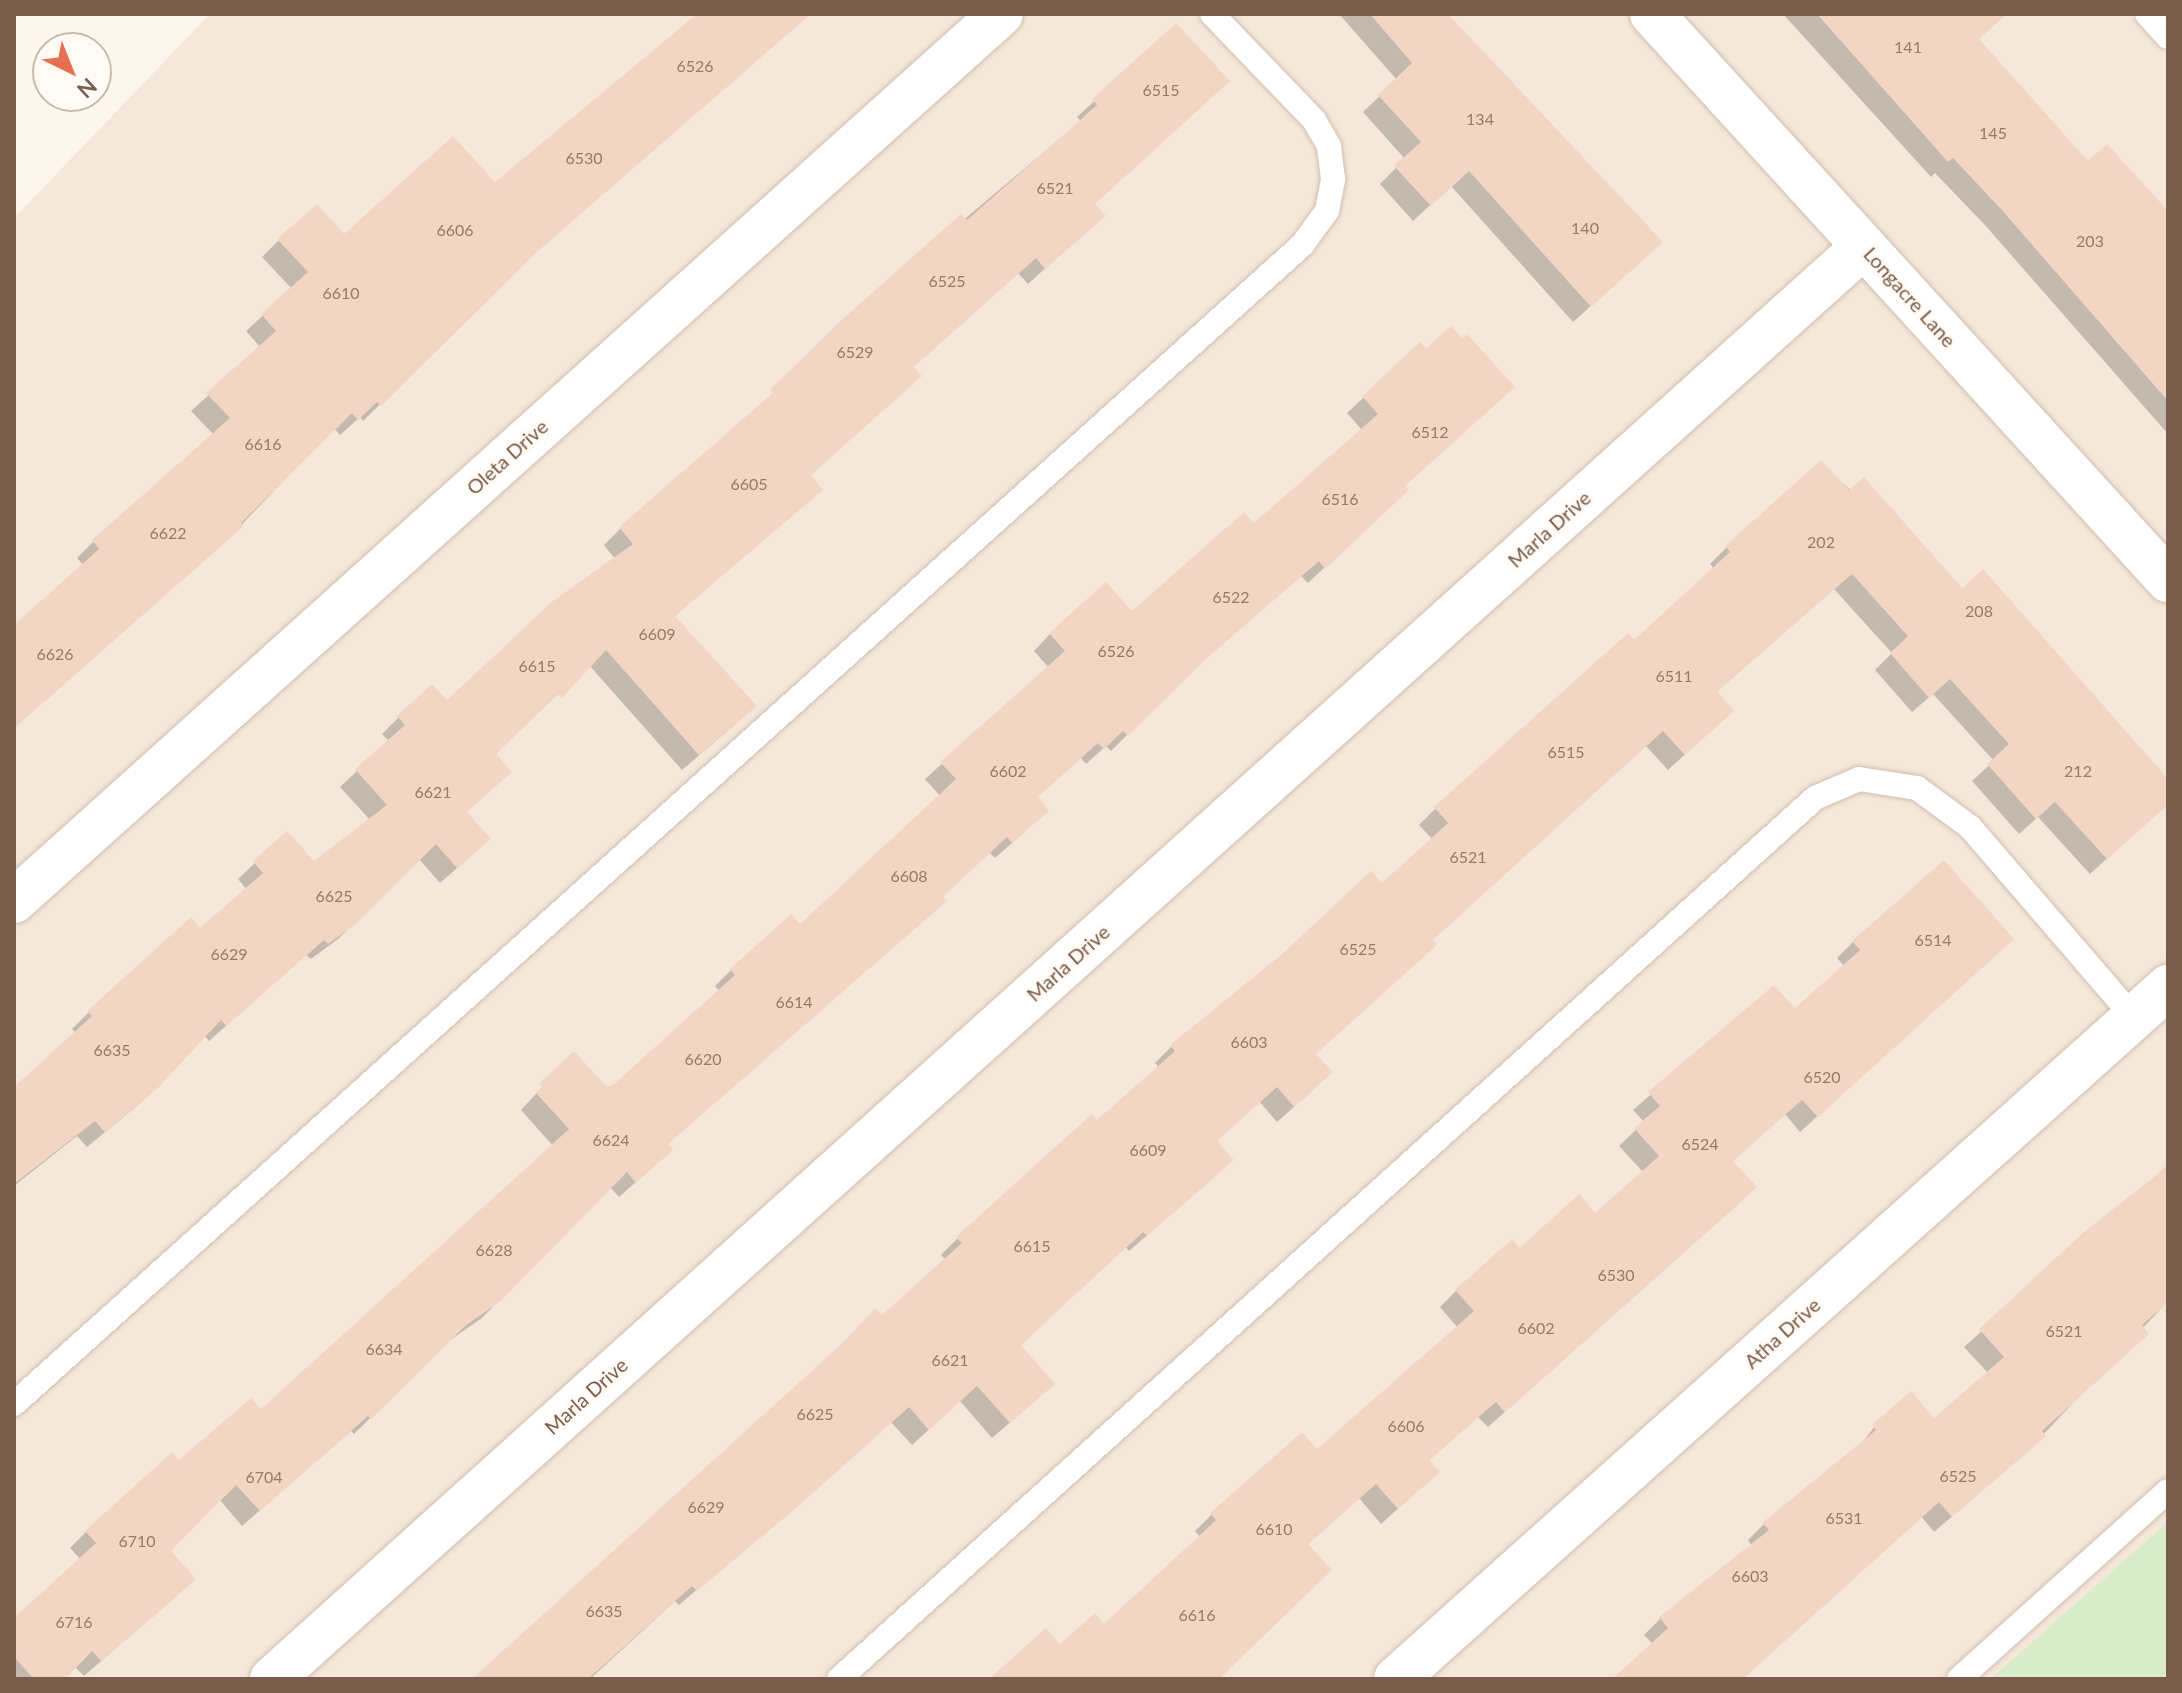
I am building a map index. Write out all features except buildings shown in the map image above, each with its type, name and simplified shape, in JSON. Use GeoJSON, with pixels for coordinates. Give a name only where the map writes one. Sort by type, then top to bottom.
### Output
{"type":"FeatureCollection","features":[{"type":"Feature","properties":{"kind":"street","name":"Oleta Drive"},"geometry":{"type":"LineString","coordinates":[[14,901],[1001,14]]}},
{"type":"Feature","properties":{"kind":"street","name":"Longacre Lane"},"geometry":{"type":"LineString","coordinates":[[1652,14],[2168,580]]}},
{"type":"Feature","properties":{"kind":"street","name":"Marla Drive"},"geometry":{"type":"LineString","coordinates":[[272,1679],[1863,247]]}},
{"type":"Feature","properties":{"kind":"street","name":"Atha Drive"},"geometry":{"type":"LineString","coordinates":[[1396,1679],[2168,987]]}},
{"type":"Feature","properties":{"kind":"lane"},"geometry":{"type":"LineString","coordinates":[[14,1404],[1302,245],[1327,211],[1333,179],[1329,146],[1314,120],[1212,14]]}},
{"type":"Feature","properties":{"kind":"lane"},"geometry":{"type":"LineString","coordinates":[[2147,14],[2168,37]]}},
{"type":"Feature","properties":{"kind":"lane"},"geometry":{"type":"LineString","coordinates":[[839,1679],[1815,798],[1859,779],[1917,788],[1970,827],[2134,1018]]}},
{"type":"Feature","properties":{"kind":"lane"},"geometry":{"type":"LineString","coordinates":[[1959,1679],[2168,1491]]}},
{"type":"Feature","properties":{"kind":"shaded area"},"geometry":{"type":"Polygon","coordinates":[[[210,14],[2129,14],[2168,56],[2168,1522],[1990,1679],[14,1679],[14,218],[210,14]]]}},
{"type":"Feature","properties":{"kind":"green space"},"geometry":{"type":"Polygon","coordinates":[[[2168,1522],[2168,1679],[1990,1679],[2168,1522]]]}}]}
